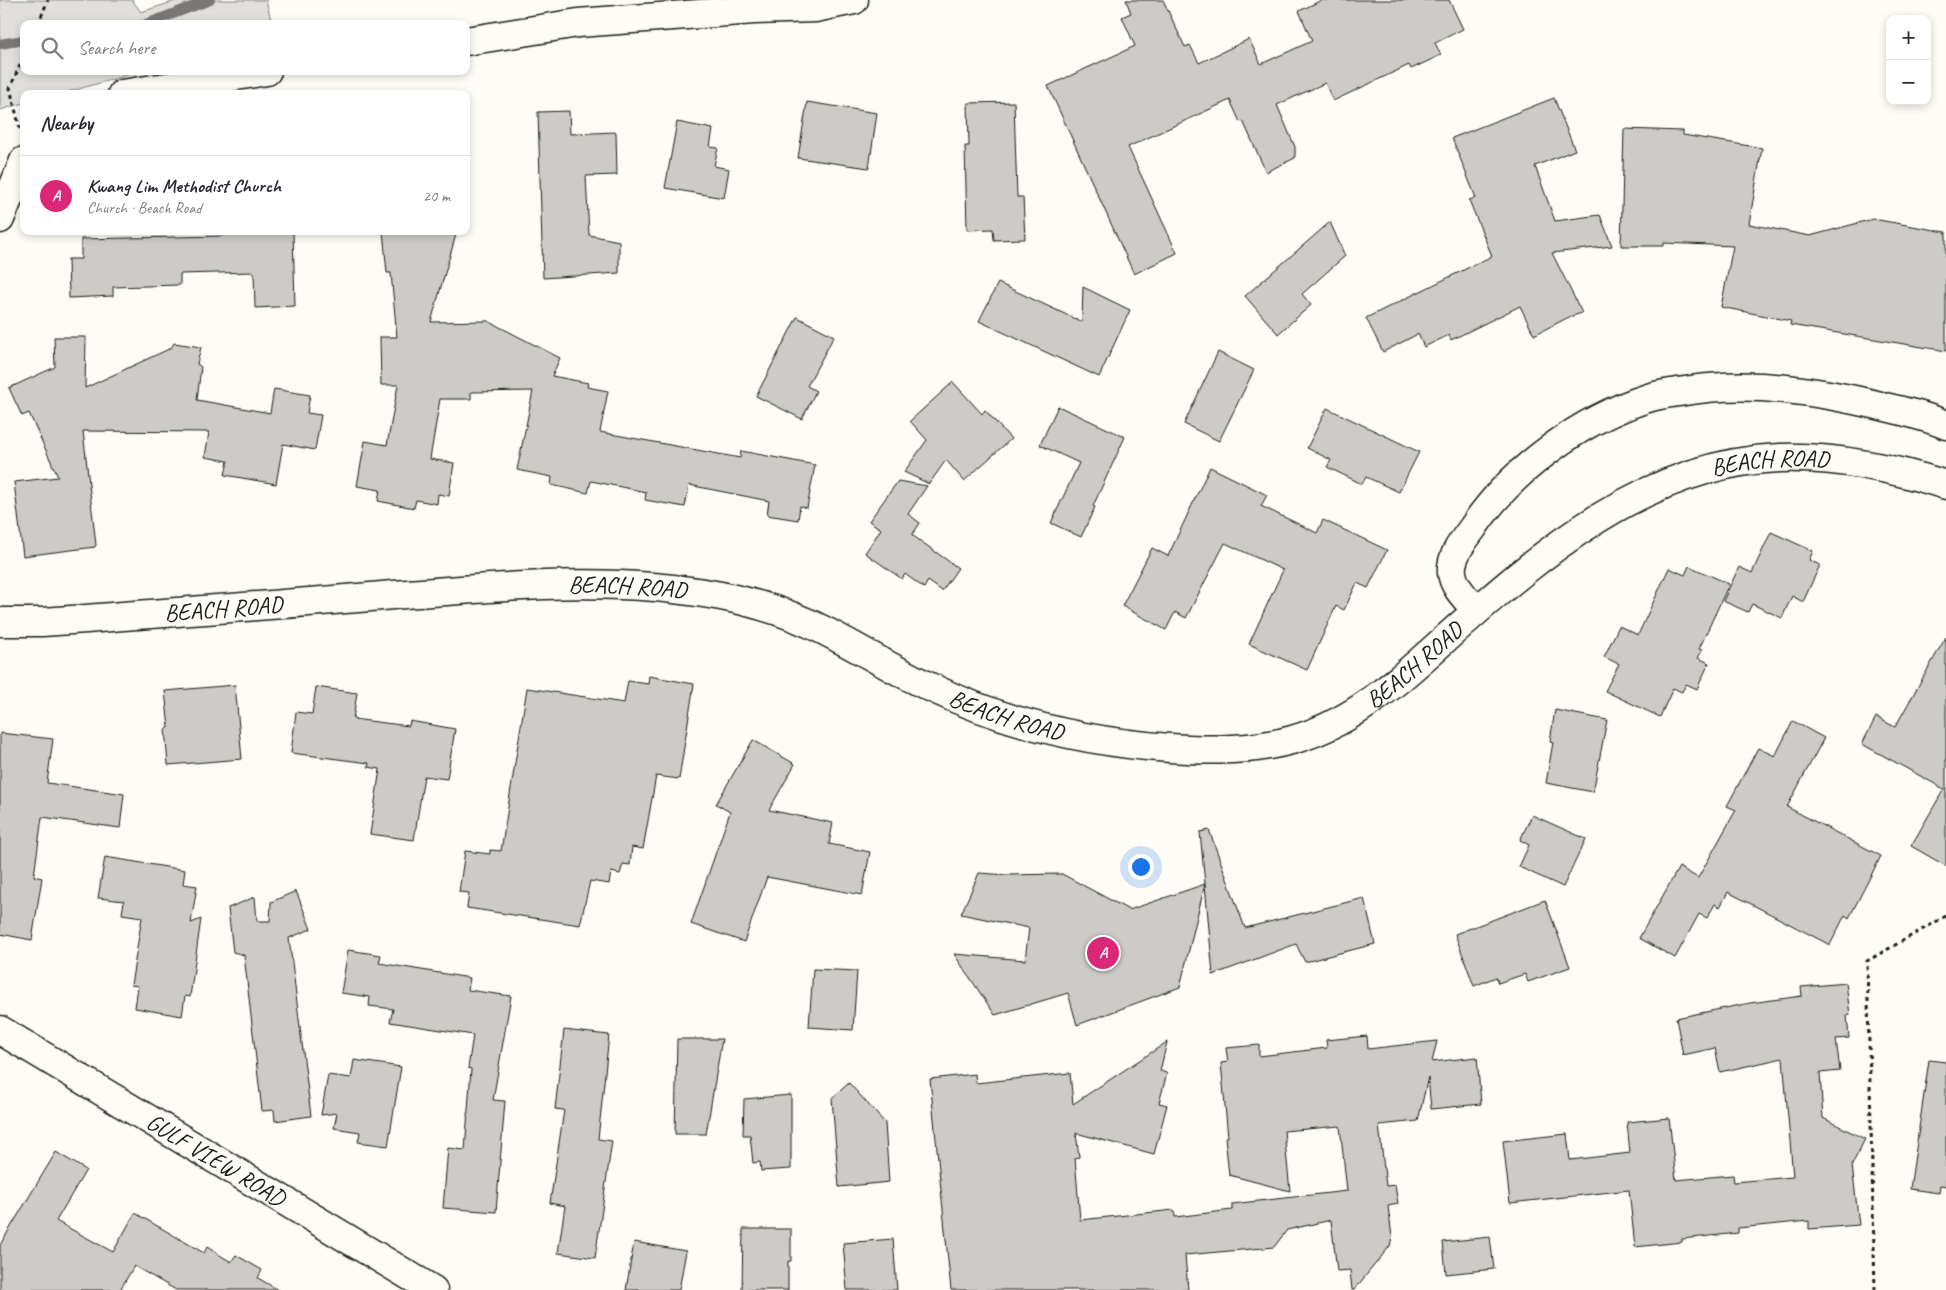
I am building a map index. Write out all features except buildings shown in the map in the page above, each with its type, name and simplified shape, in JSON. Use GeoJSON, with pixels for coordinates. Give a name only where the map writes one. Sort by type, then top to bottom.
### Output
{"type":"FeatureCollection","features":[{"type":"Feature","properties":{"kind":"main road"},"geometry":{"type":"LineString","coordinates":[[470,39],[578,23],[815,8],[854,0]]}},
{"type":"Feature","properties":{"kind":"main road"},"geometry":{"type":"LineString","coordinates":[[147,90],[242,75]]}},
{"type":"Feature","properties":{"kind":"main road"},"geometry":{"type":"LineString","coordinates":[[0,218],[20,170]]}},
{"type":"Feature","properties":{"kind":"main road"},"geometry":{"type":"LineString","coordinates":[[1476,610],[1459,590],[1452,571],[1453,561],[1460,546],[1479,518],[1539,456],[1580,429],[1617,410],[1649,398],[1687,391],[1723,387],[1775,389],[1822,393],[1867,402],[1908,412],[1946,425]]}},
{"type":"Feature","properties":{"kind":"main road","name":"BEACH ROAD"},"geometry":{"type":"LineString","coordinates":[[0,622],[68,620],[541,584],[637,584],[728,597],[786,614],[822,629],[928,687],[972,706],[1047,730],[1123,744],[1206,750],[1269,745],[1295,739],[1321,731],[1350,716],[1394,684],[1476,610],[1563,540],[1600,516],[1672,481],[1707,470],[1744,462],[1779,458],[1853,462],[1887,468],[1946,485]]}},
{"type":"Feature","properties":{"kind":"main road","name":"GULF VIEW ROAD"},"geometry":{"type":"LineString","coordinates":[[0,1030],[433,1290]]}},
{"type":"Feature","properties":{"kind":"path"},"geometry":{"type":"LineString","coordinates":[[40,20],[48,0]]}},
{"type":"Feature","properties":{"kind":"path"},"geometry":{"type":"LineString","coordinates":[[20,65],[10,88],[20,131]]}},
{"type":"Feature","properties":{"kind":"path"},"geometry":{"type":"LineString","coordinates":[[1875,1290],[1867,961],[1946,916]]}},
{"type":"Feature","properties":{"kind":"shaded area"},"geometry":{"type":"Polygon","coordinates":[[[0,0],[132,0],[141,12],[179,0],[266,0],[271,20],[20,20],[20,75],[129,75],[74,90],[20,90],[20,104],[0,110],[0,0]]]}},
{"type":"Feature","properties":{"kind":"waterway"},"geometry":{"type":"LineString","coordinates":[[157,20],[210,0]]}},
{"type":"Feature","properties":{"kind":"waterway"},"geometry":{"type":"LineString","coordinates":[[0,44],[20,41]]}},
{"type":"Feature","properties":{"kind":"place","name":"Kwang Lim Methodist Church"},"geometry":{"type":"Point","coordinates":[1103,953]}}]}
